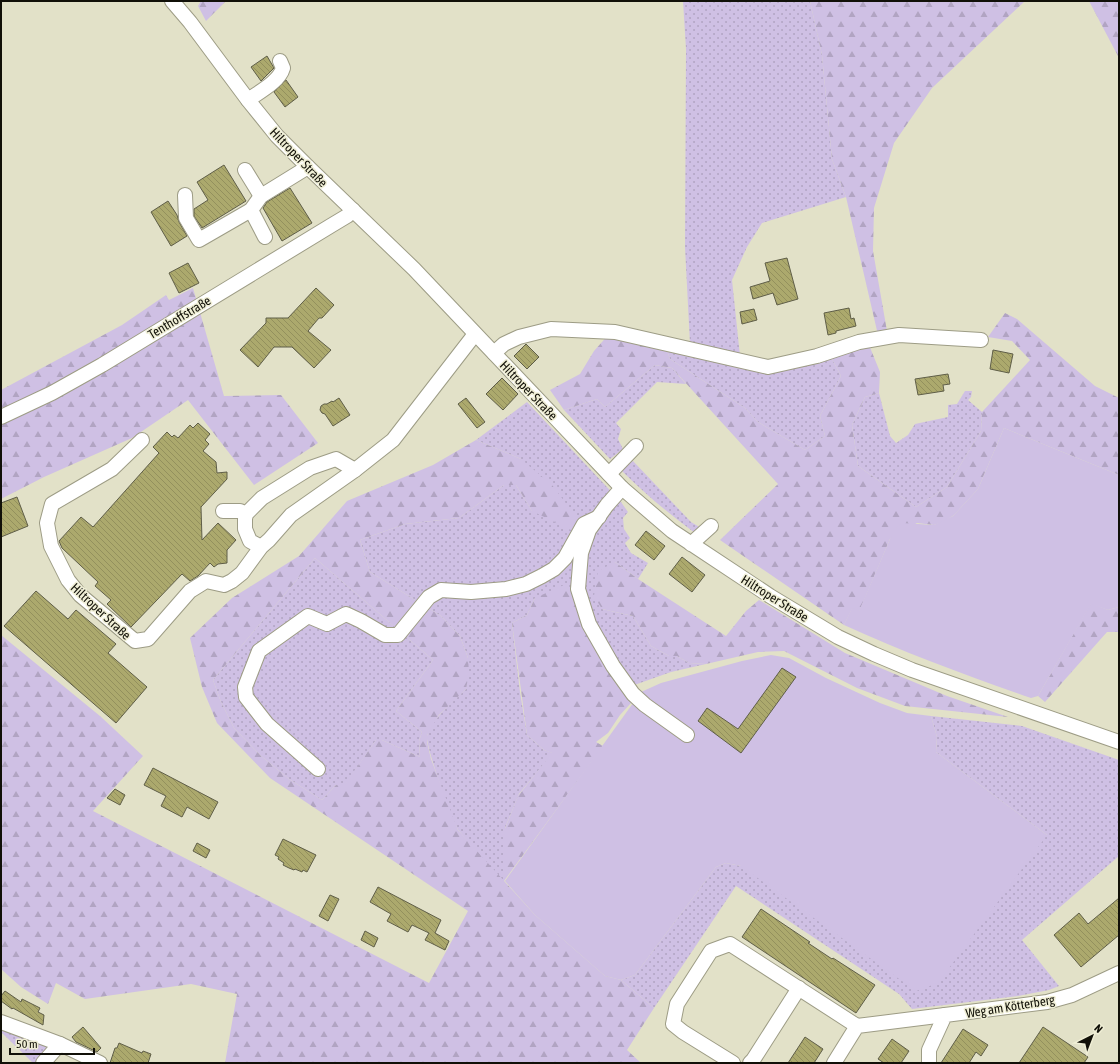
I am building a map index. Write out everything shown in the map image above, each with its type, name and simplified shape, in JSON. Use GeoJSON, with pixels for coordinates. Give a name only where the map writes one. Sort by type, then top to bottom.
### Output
{"type":"FeatureCollection","features":[{"type":"Feature","properties":{"kind":"street","name":"Hiltroper Straße"},"geometry":{"type":"LineString","coordinates":[[172,1],[190,22],[248,100],[277,136],[414,269],[622,488],[672,531],[770,596],[838,637],[874,654],[912,670],[1119,742]]}},
{"type":"Feature","properties":{"kind":"street"},"geometry":{"type":"LineString","coordinates":[[248,100],[279,76],[282,68],[280,61]]}},
{"type":"Feature","properties":{"kind":"street"},"geometry":{"type":"LineString","coordinates":[[185,195],[186,218],[199,240],[251,210],[261,196],[308,167]]}},
{"type":"Feature","properties":{"kind":"street"},"geometry":{"type":"LineString","coordinates":[[245,170],[261,196]]}},
{"type":"Feature","properties":{"kind":"street"},"geometry":{"type":"LineString","coordinates":[[251,210],[265,236]]}},
{"type":"Feature","properties":{"kind":"street","name":"Tenthoffstraße"},"geometry":{"type":"LineString","coordinates":[[1,417],[52,393],[102,365],[347,216],[353,210]]}},
{"type":"Feature","properties":{"kind":"street","name":"Hiltroper Straße"},"geometry":{"type":"LineString","coordinates":[[494,353],[504,344],[519,337],[551,329],[615,332],[768,367],[817,356],[859,342],[899,335],[981,340]]}},
{"type":"Feature","properties":{"kind":"street","name":"Hiltroper Straße"},"geometry":{"type":"LineString","coordinates":[[142,440],[112,469],[52,504],[47,523],[51,546],[68,580],[80,594],[135,642],[148,639],[190,591],[206,581],[224,586],[232,581],[242,573],[261,547],[291,515],[355,470],[393,440],[475,334]]}},
{"type":"Feature","properties":{"kind":"street"},"geometry":{"type":"LineString","coordinates":[[609,474],[636,446]]}},
{"type":"Feature","properties":{"kind":"street"},"geometry":{"type":"LineString","coordinates":[[261,547],[250,541],[245,529],[244,519],[246,514],[262,498],[310,468],[336,459],[355,470]]}},
{"type":"Feature","properties":{"kind":"street"},"geometry":{"type":"LineString","coordinates":[[622,488],[607,505],[589,530],[581,553],[578,589],[589,624],[613,666],[633,694],[645,705],[688,735]]}},
{"type":"Feature","properties":{"kind":"street"},"geometry":{"type":"LineString","coordinates":[[223,511],[240,512],[246,514]]}},
{"type":"Feature","properties":{"kind":"street"},"geometry":{"type":"LineString","coordinates":[[318,769],[268,724],[246,698],[245,687],[259,651],[308,616],[327,624],[346,614],[384,635],[398,635],[429,597],[442,590],[471,592],[506,589],[526,584],[554,569],[565,558],[584,524],[599,516]]}},
{"type":"Feature","properties":{"kind":"street"},"geometry":{"type":"LineString","coordinates":[[691,544],[711,526]]}},
{"type":"Feature","properties":{"kind":"street"},"geometry":{"type":"LineString","coordinates":[[733,1063],[683,1032],[673,1024],[677,1004],[711,951],[730,944],[857,1026],[834,1063]]}},
{"type":"Feature","properties":{"kind":"street","name":"Weg am Kötterberg"},"geometry":{"type":"LineString","coordinates":[[857,1026],[1047,1002],[1072,995],[1119,973]]}},
{"type":"Feature","properties":{"kind":"street"},"geometry":{"type":"LineString","coordinates":[[750,1063],[799,988]]}},
{"type":"Feature","properties":{"kind":"street"},"geometry":{"type":"LineString","coordinates":[[929,1063],[929,1050],[945,1015]]}},
{"type":"Feature","properties":{"kind":"street"},"geometry":{"type":"LineString","coordinates":[[1,1022],[60,1044],[100,1063]]}},
{"type":"Feature","properties":{"kind":"street"},"geometry":{"type":"LineString","coordinates":[[43,1063],[60,1044]]}},
{"type":"Feature","properties":{"kind":"green space"},"geometry":{"type":"Polygon","coordinates":[[[201,1],[226,1],[206,21],[198,6],[201,1]]]}},
{"type":"Feature","properties":{"kind":"green space"},"geometry":{"type":"Polygon","coordinates":[[[683,1],[810,1],[822,55],[832,159],[846,197],[762,223],[747,247],[732,280],[740,356],[767,363],[831,357],[841,376],[820,416],[825,436],[805,450],[758,422],[745,408],[670,359],[666,347],[690,344],[685,247],[686,49],[683,1]]]}},
{"type":"Feature","properties":{"kind":"green space"},"geometry":{"type":"Polygon","coordinates":[[[810,1],[1025,1],[932,88],[894,143],[874,208],[873,251],[887,331],[878,335],[846,197],[832,159],[822,55],[810,1]]]}},
{"type":"Feature","properties":{"kind":"green space"},"geometry":{"type":"Polygon","coordinates":[[[1089,1],[1119,1],[1119,58],[1089,1]]]}},
{"type":"Feature","properties":{"kind":"green space"},"geometry":{"type":"Polygon","coordinates":[[[193,288],[224,396],[281,395],[318,443],[254,485],[188,400],[132,438],[44,477],[1,499],[1,390],[122,325],[166,295],[169,300],[193,288]]]}},
{"type":"Feature","properties":{"kind":"green space"},"geometry":{"type":"Polygon","coordinates":[[[1005,313],[1017,319],[1095,386],[1119,398],[1119,475],[1004,428],[978,489],[954,515],[945,521],[934,525],[917,523],[890,539],[859,612],[852,609],[844,625],[720,540],[778,484],[672,368],[655,365],[605,407],[597,399],[564,410],[550,390],[580,374],[594,351],[610,333],[666,347],[670,359],[745,408],[758,422],[805,450],[825,436],[820,416],[841,376],[831,357],[869,345],[880,372],[879,393],[865,397],[852,425],[858,466],[916,507],[947,487],[981,431],[982,412],[1030,360],[1012,341],[988,337],[1005,313]]]}},
{"type":"Feature","properties":{"kind":"green space"},"geometry":{"type":"Polygon","coordinates":[[[655,365],[672,368],[686,384],[657,382],[616,423],[621,429],[618,439],[623,449],[610,459],[564,410],[597,399],[605,407],[655,365]]]}},
{"type":"Feature","properties":{"kind":"green space"},"geometry":{"type":"Polygon","coordinates":[[[965,391],[972,391],[971,397],[968,400],[982,412],[981,431],[947,487],[916,507],[858,466],[852,425],[865,397],[879,393],[890,436],[896,443],[908,435],[915,424],[948,417],[948,405],[957,404],[965,391]]]}},
{"type":"Feature","properties":{"kind":"green space"},"geometry":{"type":"Polygon","coordinates":[[[527,402],[621,502],[628,512],[623,518],[624,529],[630,538],[625,543],[631,553],[648,563],[638,579],[615,562],[602,609],[633,616],[651,646],[669,656],[677,656],[689,663],[706,664],[671,672],[623,689],[535,598],[527,615],[512,623],[520,692],[527,735],[544,750],[553,753],[519,794],[505,828],[504,882],[475,851],[459,831],[451,814],[430,754],[427,736],[429,730],[438,717],[466,689],[468,658],[460,636],[441,616],[370,572],[360,540],[405,524],[459,518],[504,485],[516,485],[532,511],[521,459],[476,440],[527,402]]]}},
{"type":"Feature","properties":{"kind":"green space"},"geometry":{"type":"Polygon","coordinates":[[[1004,428],[1119,475],[1119,607],[1108,610],[1091,604],[1038,696],[1031,698],[937,664],[844,625],[852,608],[859,611],[890,539],[898,526],[902,523],[934,525],[953,516],[978,489],[1004,428]]]}},
{"type":"Feature","properties":{"kind":"green space"},"geometry":{"type":"Polygon","coordinates":[[[476,440],[521,459],[552,485],[580,522],[577,533],[532,511],[516,485],[504,485],[459,518],[405,524],[360,540],[370,572],[441,616],[460,636],[468,658],[469,673],[466,689],[439,715],[427,735],[431,759],[458,830],[535,915],[605,976],[621,980],[654,1008],[627,1050],[641,1063],[225,1063],[237,994],[191,984],[85,999],[56,983],[48,1004],[21,987],[1,969],[1,635],[100,716],[143,756],[93,811],[429,983],[468,911],[270,778],[217,723],[202,687],[190,638],[232,598],[299,556],[347,501],[433,465],[476,440]],[[315,558],[213,680],[221,702],[234,728],[260,755],[289,779],[322,800],[336,785],[345,784],[376,740],[382,740],[420,757],[419,741],[422,732],[396,711],[433,660],[315,558]]]}},
{"type":"Feature","properties":{"kind":"green space"},"geometry":{"type":"Polygon","coordinates":[[[633,461],[691,522],[701,528],[695,533],[638,487],[621,470],[633,461]]]}},
{"type":"Feature","properties":{"kind":"green space"},"geometry":{"type":"Polygon","coordinates":[[[315,558],[433,660],[396,711],[422,732],[419,741],[420,757],[382,740],[376,740],[345,785],[336,785],[322,800],[289,779],[260,755],[234,728],[221,702],[213,680],[315,558]]]}},
{"type":"Feature","properties":{"kind":"green space"},"geometry":{"type":"Polygon","coordinates":[[[615,562],[638,579],[726,636],[746,611],[759,600],[845,653],[947,696],[1008,717],[905,706],[857,688],[784,651],[758,652],[706,664],[689,663],[677,656],[669,656],[651,646],[633,616],[602,609],[594,596],[598,571],[615,562]]]}},
{"type":"Feature","properties":{"kind":"green space"},"geometry":{"type":"Polygon","coordinates":[[[564,585],[573,594],[631,703],[620,715],[608,733],[596,742],[603,746],[504,881],[504,831],[518,796],[552,753],[544,750],[527,735],[512,623],[527,615],[535,598],[564,585]]]}},
{"type":"Feature","properties":{"kind":"green space"},"geometry":{"type":"Polygon","coordinates":[[[1091,603],[1108,610],[1119,607],[1119,632],[1107,632],[1045,702],[1038,696],[1091,603]]]}},
{"type":"Feature","properties":{"kind":"green space"},"geometry":{"type":"Polygon","coordinates":[[[771,655],[789,658],[826,678],[880,703],[907,713],[931,716],[937,737],[936,752],[1047,835],[938,983],[916,991],[741,866],[726,863],[716,867],[635,975],[621,980],[605,976],[535,915],[505,881],[641,692],[661,683],[742,661],[771,655]]]}},
{"type":"Feature","properties":{"kind":"green space"},"geometry":{"type":"Polygon","coordinates":[[[931,716],[1022,726],[1119,760],[1119,856],[1022,940],[1059,986],[1049,990],[1018,996],[912,1009],[899,994],[736,886],[654,1008],[621,980],[635,975],[716,867],[726,863],[741,866],[1047,835],[936,752],[937,737],[931,716]]]}},
{"type":"Feature","properties":{"kind":"green space"},"geometry":{"type":"Polygon","coordinates":[[[1,1029],[51,1046],[35,1063],[33,1063],[1,1032],[1,1029]]]}},
{"type":"Feature","properties":{"kind":"building"},"geometry":{"type":"Polygon","coordinates":[[[267,56],[274,68],[261,81],[251,67],[267,56]]]}},
{"type":"Feature","properties":{"kind":"building"},"geometry":{"type":"Polygon","coordinates":[[[286,80],[298,97],[285,107],[274,92],[286,80]]]}},
{"type":"Feature","properties":{"kind":"building"},"geometry":{"type":"Polygon","coordinates":[[[224,165],[246,201],[202,228],[194,216],[194,209],[208,200],[197,182],[224,165]]]}},
{"type":"Feature","properties":{"kind":"building"},"geometry":{"type":"Polygon","coordinates":[[[290,188],[312,223],[282,241],[263,208],[267,202],[290,188]]]}},
{"type":"Feature","properties":{"kind":"building"},"geometry":{"type":"Polygon","coordinates":[[[168,201],[177,215],[179,222],[187,236],[171,246],[151,212],[168,201]]]}},
{"type":"Feature","properties":{"kind":"building"},"geometry":{"type":"Polygon","coordinates":[[[787,258],[798,299],[777,305],[773,293],[753,299],[750,287],[770,281],[765,263],[787,258]]]}},
{"type":"Feature","properties":{"kind":"building"},"geometry":{"type":"Polygon","coordinates":[[[188,263],[199,283],[179,293],[169,273],[188,263]]]}},
{"type":"Feature","properties":{"kind":"building"},"geometry":{"type":"Polygon","coordinates":[[[316,288],[334,305],[322,318],[319,318],[308,331],[331,350],[314,368],[292,347],[274,347],[258,367],[240,350],[266,323],[266,318],[288,318],[316,288]]]}},
{"type":"Feature","properties":{"kind":"building"},"geometry":{"type":"Polygon","coordinates":[[[849,308],[851,319],[854,318],[856,326],[836,331],[836,333],[828,335],[824,313],[849,308]]]}},
{"type":"Feature","properties":{"kind":"building"},"geometry":{"type":"Polygon","coordinates":[[[754,309],[757,320],[742,324],[740,312],[754,309]]]}},
{"type":"Feature","properties":{"kind":"building"},"geometry":{"type":"Polygon","coordinates":[[[526,344],[539,357],[527,369],[514,356],[526,344]]]}},
{"type":"Feature","properties":{"kind":"building"},"geometry":{"type":"Polygon","coordinates":[[[993,350],[1013,354],[1009,373],[990,369],[993,350]]]}},
{"type":"Feature","properties":{"kind":"building"},"geometry":{"type":"Polygon","coordinates":[[[948,374],[950,384],[943,385],[944,391],[918,395],[915,379],[948,374]]]}},
{"type":"Feature","properties":{"kind":"building"},"geometry":{"type":"Polygon","coordinates":[[[502,378],[518,394],[503,410],[486,394],[502,378]]]}},
{"type":"Feature","properties":{"kind":"building"},"geometry":{"type":"Polygon","coordinates":[[[339,398],[350,415],[333,426],[325,414],[320,410],[321,406],[324,404],[333,402],[339,398]]]}},
{"type":"Feature","properties":{"kind":"building"},"geometry":{"type":"Polygon","coordinates":[[[466,398],[485,422],[477,428],[458,404],[466,398]]]}},
{"type":"Feature","properties":{"kind":"building"},"geometry":{"type":"Polygon","coordinates":[[[198,423],[210,434],[205,440],[209,444],[203,451],[216,462],[217,473],[227,472],[227,479],[201,507],[202,540],[218,523],[236,540],[227,550],[227,563],[218,564],[214,567],[210,563],[198,576],[190,581],[182,574],[131,627],[107,604],[111,600],[95,586],[98,582],[62,548],[59,541],[81,517],[93,527],[159,453],[153,447],[167,432],[172,437],[174,435],[178,438],[190,425],[193,428],[198,423]]]}},
{"type":"Feature","properties":{"kind":"building"},"geometry":{"type":"Polygon","coordinates":[[[17,497],[28,526],[1,537],[1,503],[17,497]]]}},
{"type":"Feature","properties":{"kind":"building"},"geometry":{"type":"Polygon","coordinates":[[[646,531],[665,546],[654,560],[635,545],[646,531]]]}},
{"type":"Feature","properties":{"kind":"building"},"geometry":{"type":"Polygon","coordinates":[[[682,557],[705,575],[692,592],[669,574],[682,557]]]}},
{"type":"Feature","properties":{"kind":"building"},"geometry":{"type":"Polygon","coordinates":[[[36,591],[68,619],[76,610],[116,644],[108,653],[147,687],[116,723],[4,626],[36,591]]]}},
{"type":"Feature","properties":{"kind":"building"},"geometry":{"type":"Polygon","coordinates":[[[782,668],[796,677],[741,753],[698,721],[707,708],[738,729],[782,668]]]}},
{"type":"Feature","properties":{"kind":"building"},"geometry":{"type":"Polygon","coordinates":[[[153,768],[218,802],[209,819],[187,807],[182,817],[161,806],[166,796],[144,785],[153,768]]]}},
{"type":"Feature","properties":{"kind":"building"},"geometry":{"type":"Polygon","coordinates":[[[115,789],[125,795],[120,805],[107,798],[115,789]]]}},
{"type":"Feature","properties":{"kind":"building"},"geometry":{"type":"Polygon","coordinates":[[[283,839],[316,855],[307,872],[303,870],[302,872],[295,869],[294,870],[283,865],[284,863],[275,855],[283,839]]]}},
{"type":"Feature","properties":{"kind":"building"},"geometry":{"type":"Polygon","coordinates":[[[197,843],[210,850],[206,858],[193,851],[197,843]]]}},
{"type":"Feature","properties":{"kind":"building"},"geometry":{"type":"Polygon","coordinates":[[[378,887],[441,920],[435,933],[449,941],[445,950],[425,940],[429,933],[412,925],[408,932],[387,921],[391,914],[370,902],[378,887]]]}},
{"type":"Feature","properties":{"kind":"building"},"geometry":{"type":"Polygon","coordinates":[[[330,895],[339,899],[328,921],[319,916],[330,895]]]}},
{"type":"Feature","properties":{"kind":"building"},"geometry":{"type":"Polygon","coordinates":[[[1119,898],[1119,935],[1081,967],[1054,935],[1079,913],[1088,924],[1119,898]]]}},
{"type":"Feature","properties":{"kind":"building"},"geometry":{"type":"Polygon","coordinates":[[[761,909],[810,942],[808,943],[832,959],[833,958],[875,985],[856,1013],[742,937],[761,909]]]}},
{"type":"Feature","properties":{"kind":"building"},"geometry":{"type":"Polygon","coordinates":[[[365,931],[378,938],[374,947],[361,940],[365,931]]]}},
{"type":"Feature","properties":{"kind":"building"},"geometry":{"type":"Polygon","coordinates":[[[5,991],[21,1002],[22,999],[40,1008],[38,1012],[44,1015],[43,1025],[13,1008],[12,1009],[1,1001],[1,996],[5,991]]]}},
{"type":"Feature","properties":{"kind":"building"},"geometry":{"type":"Polygon","coordinates":[[[83,1027],[101,1048],[97,1052],[76,1042],[72,1037],[83,1027]]]}},
{"type":"Feature","properties":{"kind":"building"},"geometry":{"type":"Polygon","coordinates":[[[1043,1027],[1088,1057],[1084,1063],[1019,1063],[1043,1027]]]}},
{"type":"Feature","properties":{"kind":"building"},"geometry":{"type":"Polygon","coordinates":[[[963,1029],[988,1045],[981,1056],[976,1052],[969,1063],[941,1063],[963,1029]]]}},
{"type":"Feature","properties":{"kind":"building"},"geometry":{"type":"Polygon","coordinates":[[[805,1037],[823,1049],[814,1063],[788,1063],[805,1037]]]}},
{"type":"Feature","properties":{"kind":"building"},"geometry":{"type":"Polygon","coordinates":[[[892,1039],[909,1051],[901,1063],[884,1063],[878,1059],[892,1039]]]}},
{"type":"Feature","properties":{"kind":"building"},"geometry":{"type":"Polygon","coordinates":[[[119,1043],[142,1053],[143,1051],[151,1054],[148,1063],[110,1063],[115,1048],[117,1048],[119,1043]]]}}]}
